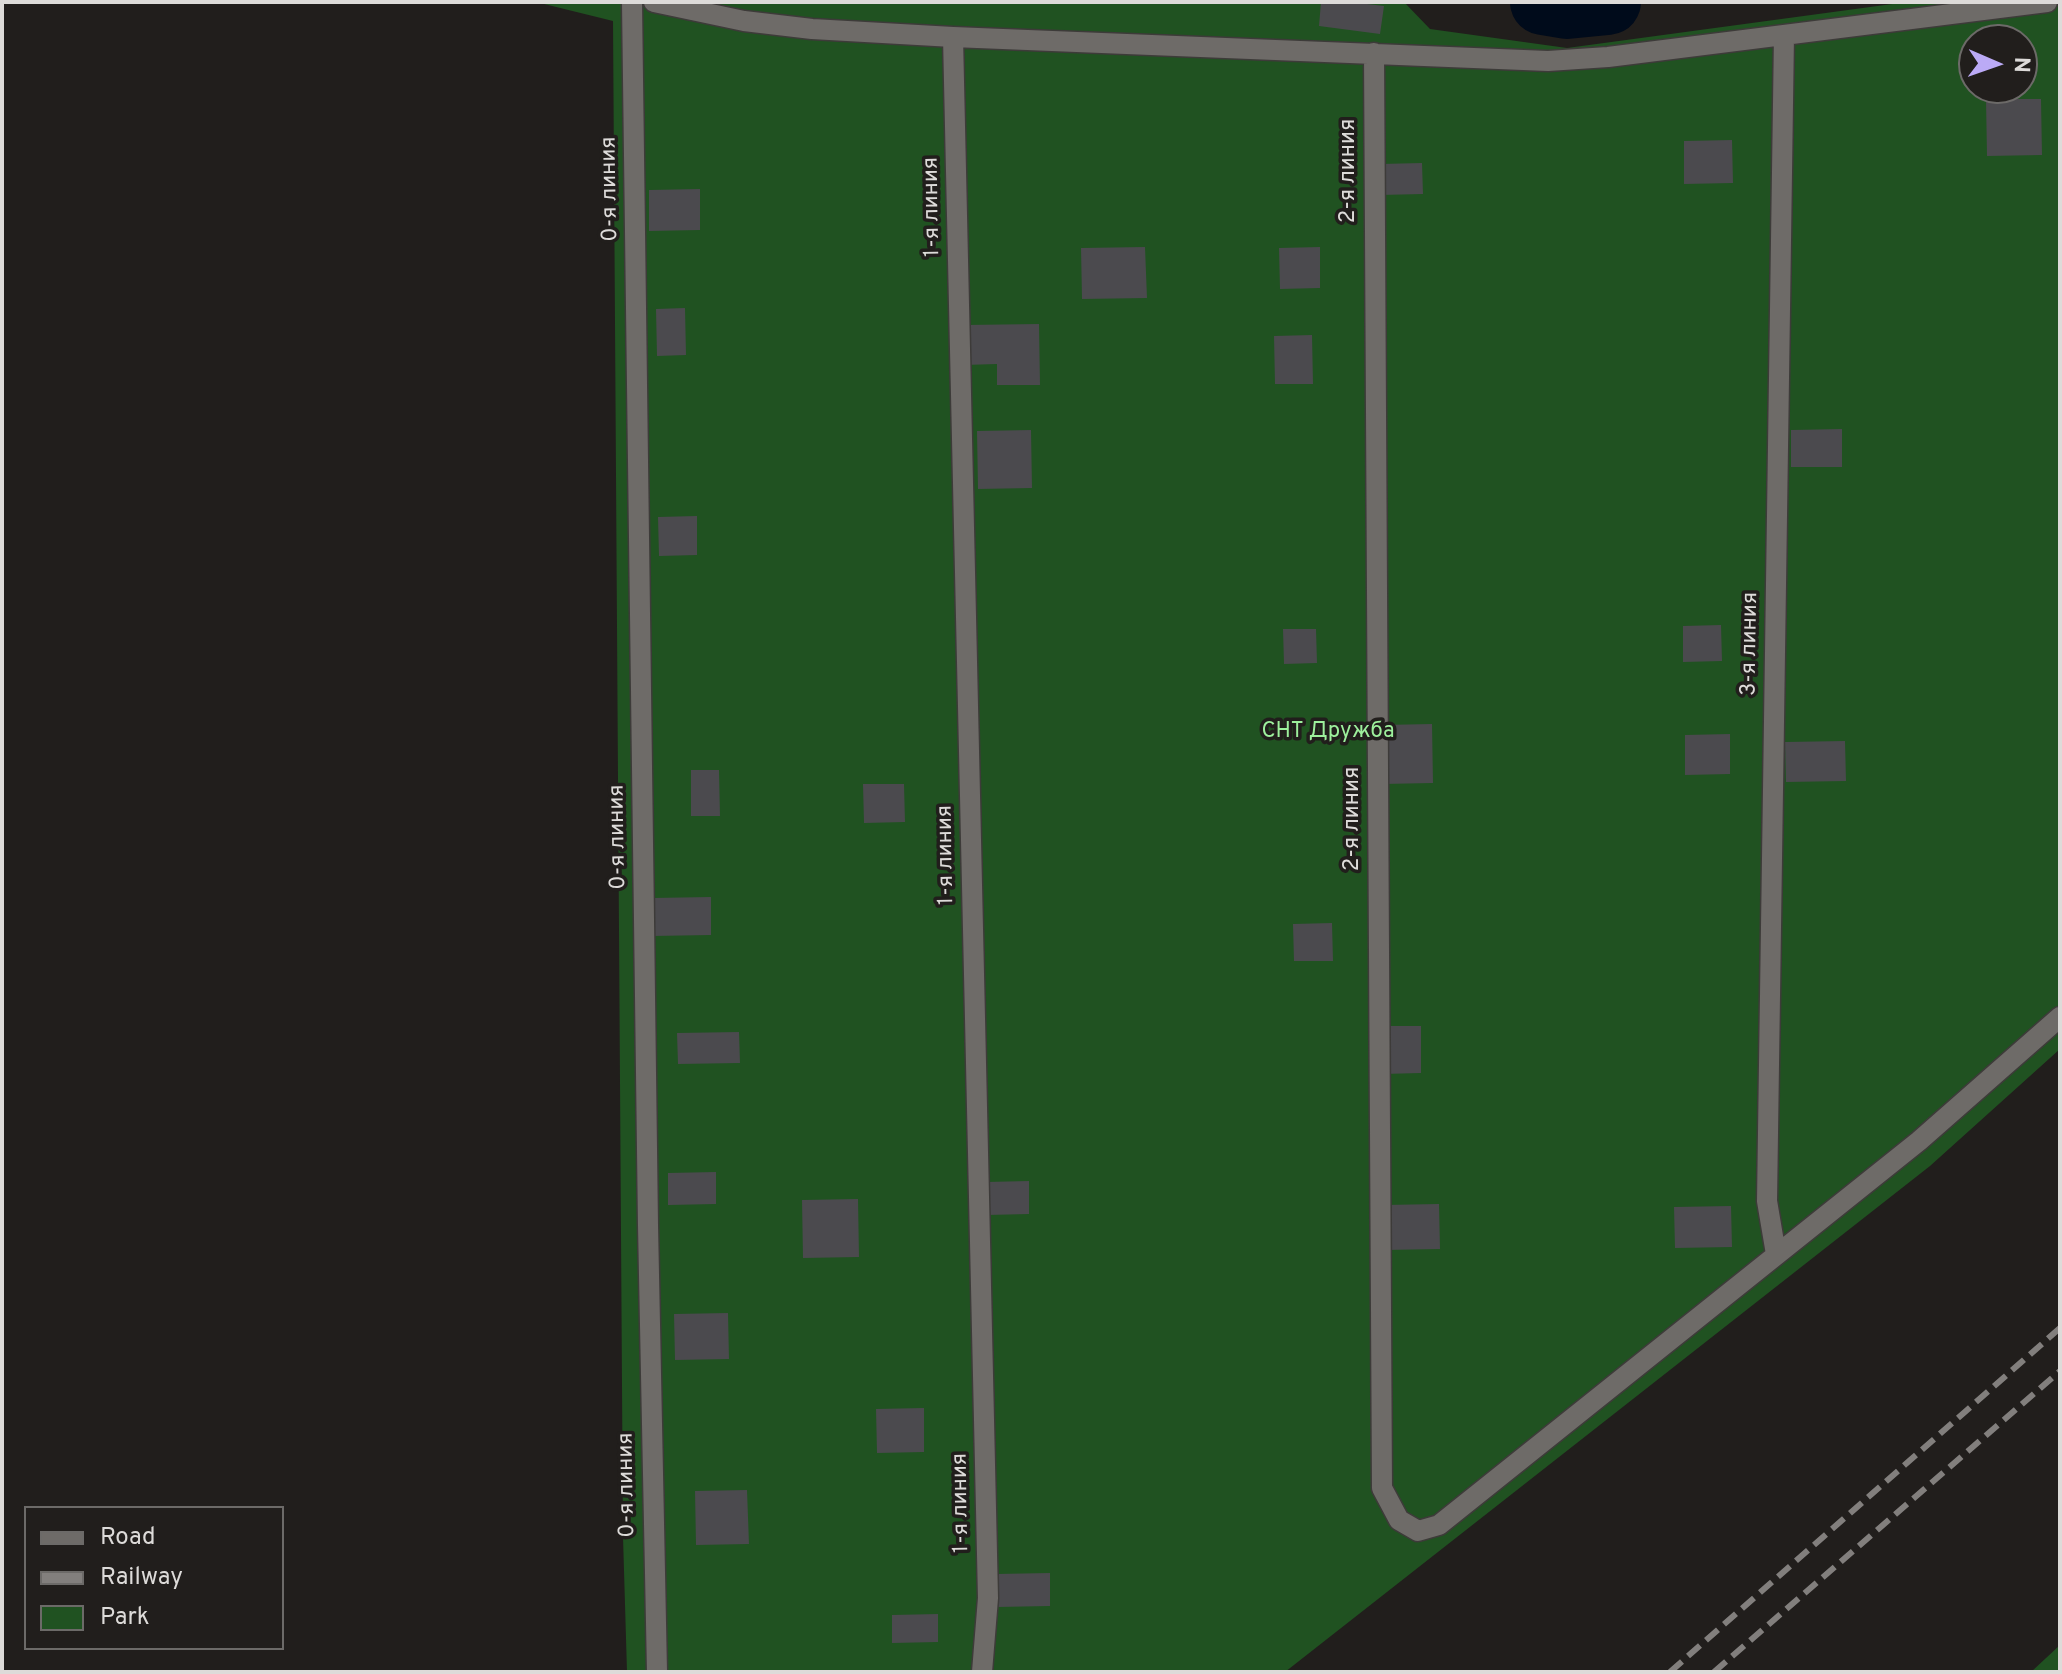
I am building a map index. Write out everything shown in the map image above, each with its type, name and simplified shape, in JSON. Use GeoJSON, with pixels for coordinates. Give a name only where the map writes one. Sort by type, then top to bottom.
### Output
{"type":"FeatureCollection","features":[{"type":"Feature","properties":{"kind":"street","name":"0-я линия"},"geometry":{"type":"LineString","coordinates":[[632,2],[648,1241],[657,1672]]}},
{"type":"Feature","properties":{"kind":"street"},"geometry":{"type":"LineString","coordinates":[[654,2],[757,23],[812,29],[1548,61],[1608,57],[2047,2]]}},
{"type":"Feature","properties":{"kind":"street","name":"3-я линия"},"geometry":{"type":"LineString","coordinates":[[1776,1254],[1767,1201],[1784,35]]}},
{"type":"Feature","properties":{"kind":"street","name":"1-я линия"},"geometry":{"type":"LineString","coordinates":[[953,37],[988,1598],[982,1672]]}},
{"type":"Feature","properties":{"kind":"street","name":"2-я линия"},"geometry":{"type":"LineString","coordinates":[[1374,53],[1382,1488],[1399,1520],[1418,1531],[1439,1525],[1776,1254]]}},
{"type":"Feature","properties":{"kind":"street"},"geometry":{"type":"LineString","coordinates":[[1776,1254],[1919,1141],[2060,1017]]}},
{"type":"Feature","properties":{"kind":"green space","name":"СНТ Дружба"},"geometry":{"type":"Polygon","coordinates":[[[536,2],[1404,2],[1430,29],[1567,48],[1907,2],[2060,2],[2060,1049],[1930,1166],[1285,1672],[627,1672],[623,1537],[613,21],[536,2]]]}},
{"type":"Feature","properties":{"kind":"green space"},"geometry":{"type":"Polygon","coordinates":[[[2060,1645],[2060,1672],[2031,1672],[2060,1645]]]}},
{"type":"Feature","properties":{"kind":"building"},"geometry":{"type":"Polygon","coordinates":[[[1321,2],[1384,6],[1380,34],[1319,26],[1321,2]]]}},
{"type":"Feature","properties":{"kind":"building"},"geometry":{"type":"Polygon","coordinates":[[[2038,99],[2041,99],[2042,155],[1987,156],[1986,104],[2038,104],[2038,99]]]}},
{"type":"Feature","properties":{"kind":"building"},"geometry":{"type":"Polygon","coordinates":[[[1732,140],[1733,183],[1684,184],[1684,141],[1732,140]]]}},
{"type":"Feature","properties":{"kind":"building"},"geometry":{"type":"Polygon","coordinates":[[[1422,163],[1423,194],[1380,195],[1380,164],[1422,163]]]}},
{"type":"Feature","properties":{"kind":"building"},"geometry":{"type":"Polygon","coordinates":[[[700,189],[700,230],[649,231],[649,190],[700,189]]]}},
{"type":"Feature","properties":{"kind":"building"},"geometry":{"type":"Polygon","coordinates":[[[1145,247],[1147,298],[1082,299],[1081,248],[1145,247]]]}},
{"type":"Feature","properties":{"kind":"building"},"geometry":{"type":"Polygon","coordinates":[[[1320,247],[1320,288],[1280,289],[1279,248],[1320,247]]]}},
{"type":"Feature","properties":{"kind":"building"},"geometry":{"type":"Polygon","coordinates":[[[685,308],[686,355],[657,356],[656,309],[685,308]]]}},
{"type":"Feature","properties":{"kind":"building"},"geometry":{"type":"Polygon","coordinates":[[[1039,324],[1040,385],[997,385],[997,364],[964,365],[964,325],[1039,324]]]}},
{"type":"Feature","properties":{"kind":"building"},"geometry":{"type":"Polygon","coordinates":[[[1312,335],[1313,384],[1275,384],[1274,336],[1312,335]]]}},
{"type":"Feature","properties":{"kind":"building"},"geometry":{"type":"Polygon","coordinates":[[[1842,429],[1842,467],[1791,467],[1791,430],[1842,429]]]}},
{"type":"Feature","properties":{"kind":"building"},"geometry":{"type":"Polygon","coordinates":[[[1031,430],[1032,488],[978,489],[977,431],[1031,430]]]}},
{"type":"Feature","properties":{"kind":"building"},"geometry":{"type":"Polygon","coordinates":[[[697,516],[697,555],[659,556],[658,517],[697,516]]]}},
{"type":"Feature","properties":{"kind":"building"},"geometry":{"type":"Polygon","coordinates":[[[1721,625],[1722,661],[1683,662],[1683,626],[1721,625]]]}},
{"type":"Feature","properties":{"kind":"building"},"geometry":{"type":"Polygon","coordinates":[[[1283,629],[1316,629],[1317,663],[1284,664],[1283,629]]]}},
{"type":"Feature","properties":{"kind":"building"},"geometry":{"type":"Polygon","coordinates":[[[1432,724],[1433,783],[1383,784],[1382,725],[1432,724]]]}},
{"type":"Feature","properties":{"kind":"building"},"geometry":{"type":"Polygon","coordinates":[[[1730,734],[1730,774],[1685,775],[1685,735],[1730,734]]]}},
{"type":"Feature","properties":{"kind":"building"},"geometry":{"type":"Polygon","coordinates":[[[1845,741],[1846,781],[1786,782],[1785,742],[1845,741]]]}},
{"type":"Feature","properties":{"kind":"building"},"geometry":{"type":"Polygon","coordinates":[[[691,770],[719,770],[720,816],[691,816],[691,770]]]}},
{"type":"Feature","properties":{"kind":"building"},"geometry":{"type":"Polygon","coordinates":[[[863,784],[904,784],[905,822],[864,823],[863,784]]]}},
{"type":"Feature","properties":{"kind":"building"},"geometry":{"type":"Polygon","coordinates":[[[711,897],[711,935],[652,936],[652,898],[711,897]]]}},
{"type":"Feature","properties":{"kind":"building"},"geometry":{"type":"Polygon","coordinates":[[[1332,923],[1333,961],[1294,961],[1293,924],[1332,923]]]}},
{"type":"Feature","properties":{"kind":"building"},"geometry":{"type":"Polygon","coordinates":[[[1382,1026],[1421,1026],[1421,1073],[1383,1074],[1382,1026]]]}},
{"type":"Feature","properties":{"kind":"building"},"geometry":{"type":"Polygon","coordinates":[[[739,1032],[740,1063],[678,1064],[677,1033],[739,1032]]]}},
{"type":"Feature","properties":{"kind":"building"},"geometry":{"type":"Polygon","coordinates":[[[716,1172],[716,1204],[668,1205],[668,1173],[716,1172]]]}},
{"type":"Feature","properties":{"kind":"building"},"geometry":{"type":"Polygon","coordinates":[[[1029,1181],[1029,1214],[987,1215],[986,1182],[1029,1181]]]}},
{"type":"Feature","properties":{"kind":"building"},"geometry":{"type":"Polygon","coordinates":[[[858,1199],[859,1257],[803,1258],[802,1200],[858,1199]]]}},
{"type":"Feature","properties":{"kind":"building"},"geometry":{"type":"Polygon","coordinates":[[[1439,1204],[1440,1249],[1385,1250],[1384,1205],[1439,1204]]]}},
{"type":"Feature","properties":{"kind":"building"},"geometry":{"type":"Polygon","coordinates":[[[1731,1206],[1732,1247],[1675,1248],[1674,1207],[1731,1206]]]}},
{"type":"Feature","properties":{"kind":"building"},"geometry":{"type":"Polygon","coordinates":[[[728,1313],[729,1359],[675,1360],[674,1314],[728,1313]]]}},
{"type":"Feature","properties":{"kind":"building"},"geometry":{"type":"Polygon","coordinates":[[[924,1408],[924,1452],[877,1453],[876,1409],[924,1408]]]}},
{"type":"Feature","properties":{"kind":"building"},"geometry":{"type":"Polygon","coordinates":[[[747,1490],[749,1544],[696,1545],[695,1491],[747,1490]]]}},
{"type":"Feature","properties":{"kind":"building"},"geometry":{"type":"Polygon","coordinates":[[[1050,1573],[1050,1606],[997,1607],[996,1574],[1050,1573]]]}},
{"type":"Feature","properties":{"kind":"building"},"geometry":{"type":"Polygon","coordinates":[[[938,1614],[938,1642],[892,1643],[892,1615],[938,1614]]]}},
{"type":"Feature","properties":{"kind":"waterway"},"geometry":{"type":"LineString","coordinates":[[1543,2],[1567,6],[1608,2]]}},
{"type":"Feature","properties":{"kind":"railway"},"geometry":{"type":"LineString","coordinates":[[1670,1672],[2060,1328]]}},
{"type":"Feature","properties":{"kind":"railway"},"geometry":{"type":"LineString","coordinates":[[1714,1672],[2060,1371]]}}]}
